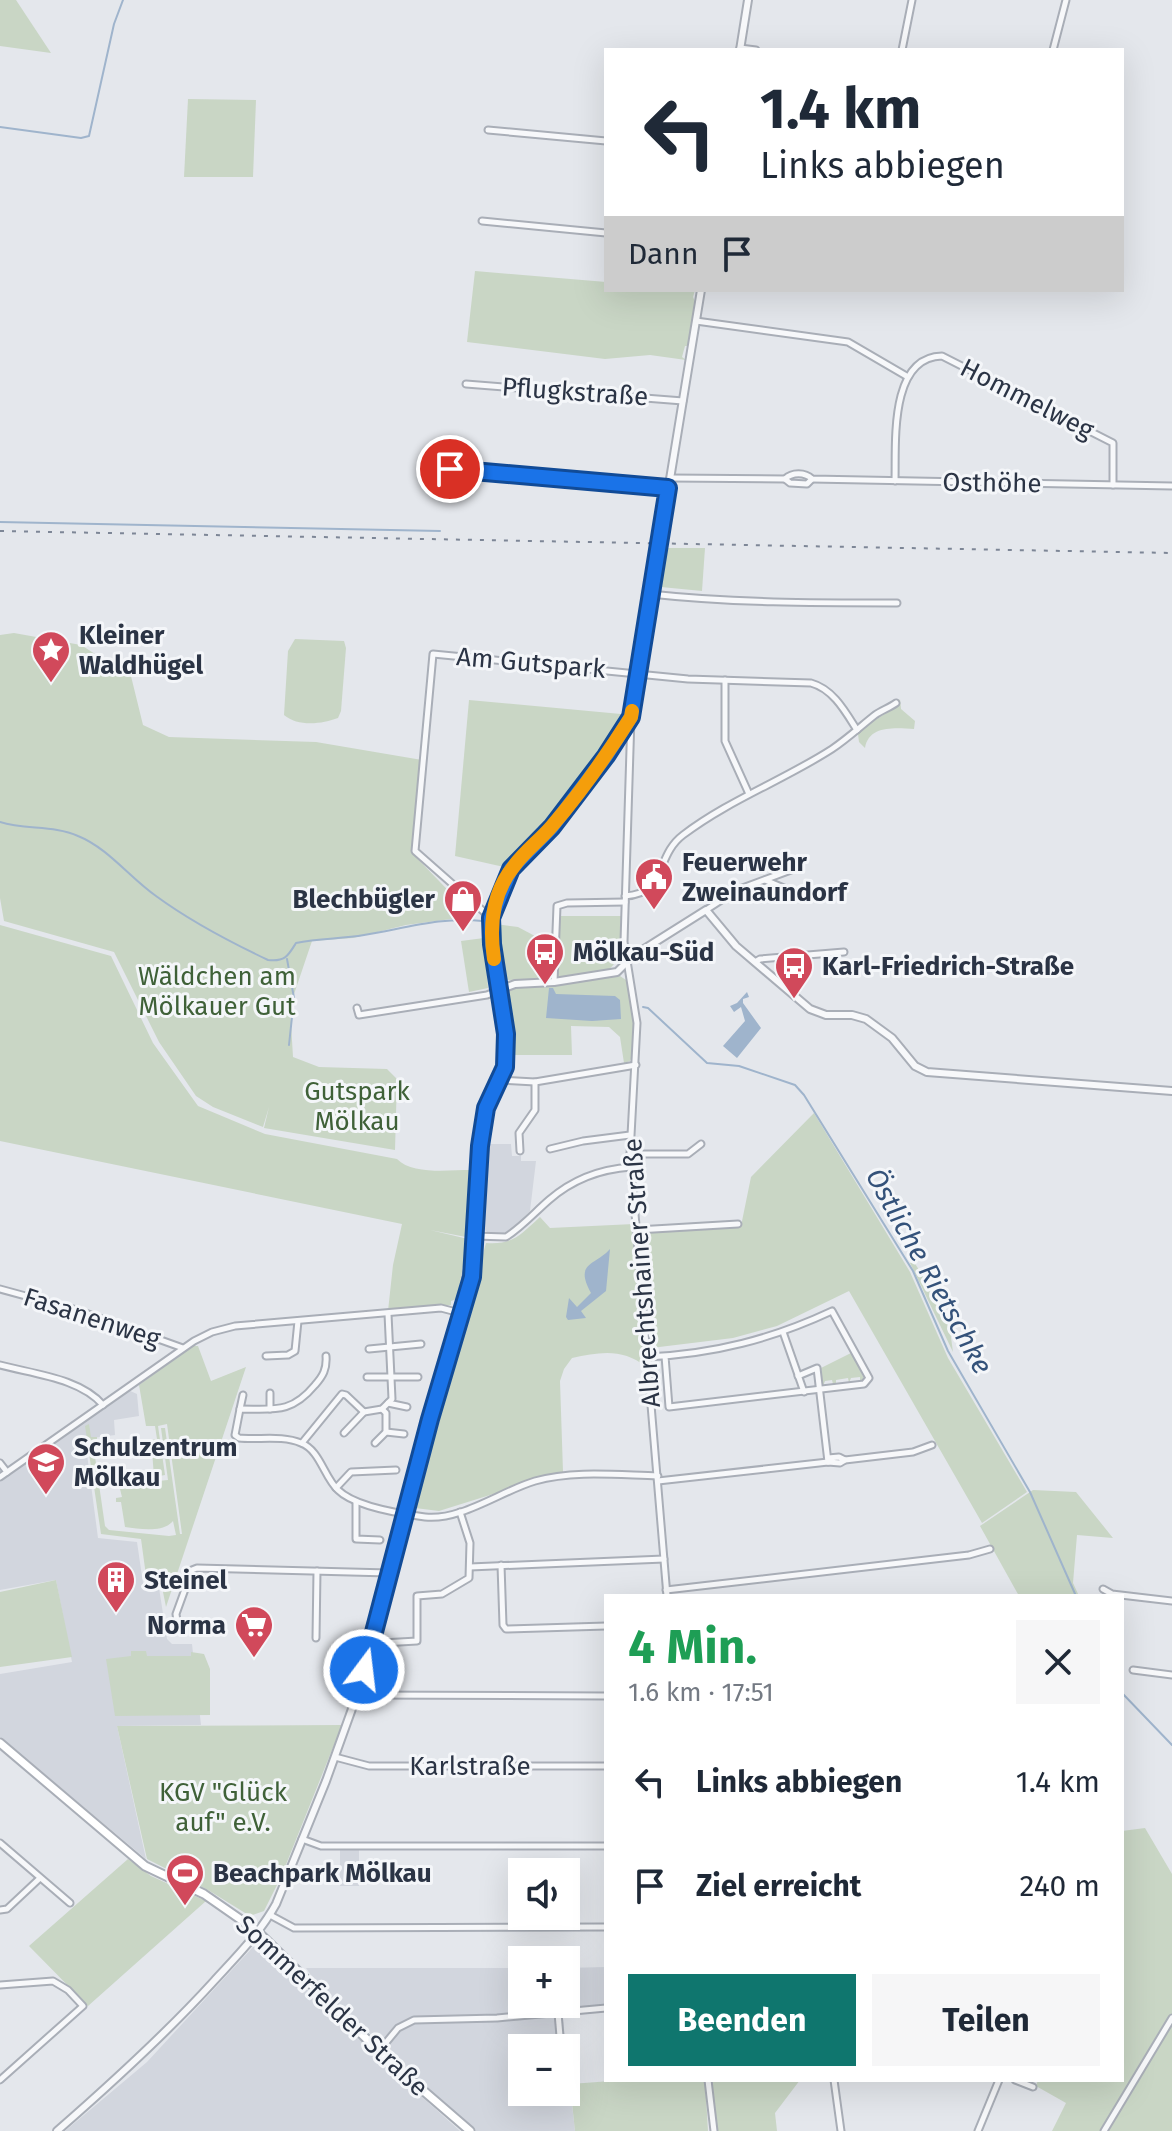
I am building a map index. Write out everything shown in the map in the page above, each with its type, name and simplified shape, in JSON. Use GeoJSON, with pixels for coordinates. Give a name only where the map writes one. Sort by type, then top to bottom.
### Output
{"type":"FeatureCollection","features":[{"type":"Feature","properties":{"kind":"main road","name":"Sommerfelder Straße"},"geometry":{"type":"LineString","coordinates":[[0,1743],[145,1866],[204,1894],[257,1931],[379,2051],[470,2131]]}},
{"type":"Feature","properties":{"kind":"street"},"geometry":{"type":"LineString","coordinates":[[740,48],[748,0]]}},
{"type":"Feature","properties":{"kind":"street"},"geometry":{"type":"LineString","coordinates":[[902,48],[912,0]]}},
{"type":"Feature","properties":{"kind":"street"},"geometry":{"type":"LineString","coordinates":[[1054,48],[1066,0]]}},
{"type":"Feature","properties":{"kind":"street"},"geometry":{"type":"LineString","coordinates":[[488,130],[604,141]]}},
{"type":"Feature","properties":{"kind":"street"},"geometry":{"type":"LineString","coordinates":[[482,221],[604,233]]}},
{"type":"Feature","properties":{"kind":"street"},"geometry":{"type":"LineString","coordinates":[[57,2131],[156,2043],[270,1915],[357,1695],[465,1296],[475,1236],[480,1146],[486,1108],[505,1067],[506,1038],[491,918],[511,869],[552,827],[606,756],[631,717],[701,292]]}},
{"type":"Feature","properties":{"kind":"street"},"geometry":{"type":"LineString","coordinates":[[696,321],[848,342],[908,377],[898,406],[895,481]]}},
{"type":"Feature","properties":{"kind":"street","name":"Hommelweg"},"geometry":{"type":"LineString","coordinates":[[908,377],[922,359],[942,356],[1113,443],[1113,485]]}},
{"type":"Feature","properties":{"kind":"street","name":"Pflugkstraße"},"geometry":{"type":"LineString","coordinates":[[466,384],[683,401]]}},
{"type":"Feature","properties":{"kind":"street"},"geometry":{"type":"LineString","coordinates":[[450,469],[668,488]]}},
{"type":"Feature","properties":{"kind":"street","name":"Osthöhe"},"geometry":{"type":"LineString","coordinates":[[670,478],[785,479],[790,474],[807,474],[812,479],[1172,486]]}},
{"type":"Feature","properties":{"kind":"street"},"geometry":{"type":"LineString","coordinates":[[650,594],[798,603],[897,603]]}},
{"type":"Feature","properties":{"kind":"street","name":"Am Gutspark"},"geometry":{"type":"LineString","coordinates":[[491,918],[415,851],[433,654],[688,679],[806,683],[820,686],[832,695],[857,730]]}},
{"type":"Feature","properties":{"kind":"street"},"geometry":{"type":"LineString","coordinates":[[725,680],[725,741],[749,794]]}},
{"type":"Feature","properties":{"kind":"street"},"geometry":{"type":"LineString","coordinates":[[554,982],[557,906],[625,899],[650,889],[670,847],[683,835],[749,794],[830,750],[896,703]]}},
{"type":"Feature","properties":{"kind":"street","name":"Albrechtshainer Straße"},"geometry":{"type":"LineString","coordinates":[[631,717],[624,952],[637,1023],[630,1154],[667,1593]]}},
{"type":"Feature","properties":{"kind":"street"},"geometry":{"type":"LineString","coordinates":[[357,1008],[359,1015],[487,995],[515,984],[610,974],[737,890],[791,870]]}},
{"type":"Feature","properties":{"kind":"street"},"geometry":{"type":"LineString","coordinates":[[764,880],[786,889]]}},
{"type":"Feature","properties":{"kind":"street"},"geometry":{"type":"LineString","coordinates":[[706,910],[736,946],[816,1012],[831,1016],[852,1015],[872,1023],[892,1038],[915,1066],[936,1073],[1172,1091]]}},
{"type":"Feature","properties":{"kind":"street"},"geometry":{"type":"LineString","coordinates":[[755,962],[760,959],[844,952]]}},
{"type":"Feature","properties":{"kind":"street"},"geometry":{"type":"LineString","coordinates":[[500,1080],[535,1082],[636,1065]]}},
{"type":"Feature","properties":{"kind":"street"},"geometry":{"type":"LineString","coordinates":[[520,1151],[519,1133],[535,1110],[535,1082]]}},
{"type":"Feature","properties":{"kind":"street"},"geometry":{"type":"LineString","coordinates":[[550,1149],[592,1139],[630,1135]]}},
{"type":"Feature","properties":{"kind":"street"},"geometry":{"type":"LineString","coordinates":[[630,1154],[688,1154],[701,1144]]}},
{"type":"Feature","properties":{"kind":"street"},"geometry":{"type":"LineString","coordinates":[[475,1236],[506,1237],[552,1197],[576,1181],[595,1173],[631,1167]]}},
{"type":"Feature","properties":{"kind":"street"},"geometry":{"type":"LineString","coordinates":[[637,1230],[738,1224]]}},
{"type":"Feature","properties":{"kind":"street","name":"Fasanenweg"},"geometry":{"type":"LineString","coordinates":[[0,1289],[77,1310],[183,1348]]}},
{"type":"Feature","properties":{"kind":"street"},"geometry":{"type":"LineString","coordinates":[[0,1477],[183,1348],[224,1327],[441,1308],[460,1313]]}},
{"type":"Feature","properties":{"kind":"street"},"geometry":{"type":"LineString","coordinates":[[647,1357],[730,1348],[783,1332],[832,1311],[869,1378],[864,1384],[669,1407],[665,1356]]}},
{"type":"Feature","properties":{"kind":"street"},"geometry":{"type":"LineString","coordinates":[[344,1433],[364,1412],[382,1409],[392,1397],[388,1314]]}},
{"type":"Feature","properties":{"kind":"street"},"geometry":{"type":"LineString","coordinates":[[266,1356],[288,1355],[295,1351],[298,1321]]}},
{"type":"Feature","properties":{"kind":"street"},"geometry":{"type":"LineString","coordinates":[[783,1332],[804,1392]]}},
{"type":"Feature","properties":{"kind":"street"},"geometry":{"type":"LineString","coordinates":[[369,1349],[421,1344]]}},
{"type":"Feature","properties":{"kind":"street"},"geometry":{"type":"LineString","coordinates":[[240,1409],[292,1407],[322,1376],[326,1369],[326,1356]]}},
{"type":"Feature","properties":{"kind":"street"},"geometry":{"type":"LineString","coordinates":[[0,1365],[71,1385],[93,1394],[103,1405]]}},
{"type":"Feature","properties":{"kind":"street"},"geometry":{"type":"LineString","coordinates":[[798,1376],[817,1368],[828,1460]]}},
{"type":"Feature","properties":{"kind":"street"},"geometry":{"type":"LineString","coordinates":[[367,1377],[418,1377]]}},
{"type":"Feature","properties":{"kind":"street"},"geometry":{"type":"LineString","coordinates":[[270,1393],[270,1409]]}},
{"type":"Feature","properties":{"kind":"street"},"geometry":{"type":"LineString","coordinates":[[302,1443],[342,1394],[364,1412]]}},
{"type":"Feature","properties":{"kind":"street"},"geometry":{"type":"LineString","coordinates":[[243,1395],[235,1435],[239,1438],[287,1439],[302,1443],[311,1450],[336,1488],[356,1502],[431,1518],[460,1512],[548,1478],[570,1475],[658,1478],[828,1460],[840,1463],[913,1452],[932,1445]]}},
{"type":"Feature","properties":{"kind":"street"},"geometry":{"type":"LineString","coordinates":[[388,1403],[407,1407]]}},
{"type":"Feature","properties":{"kind":"street"},"geometry":{"type":"LineString","coordinates":[[375,1443],[386,1432],[386,1413],[382,1409]]}},
{"type":"Feature","properties":{"kind":"street"},"geometry":{"type":"LineString","coordinates":[[386,1432],[404,1434]]}},
{"type":"Feature","properties":{"kind":"street"},"geometry":{"type":"LineString","coordinates":[[0,1463],[7,1472]]}},
{"type":"Feature","properties":{"kind":"street"},"geometry":{"type":"LineString","coordinates":[[336,1488],[351,1472],[396,1470]]}},
{"type":"Feature","properties":{"kind":"street"},"geometry":{"type":"LineString","coordinates":[[356,1502],[356,1539],[380,1540]]}},
{"type":"Feature","properties":{"kind":"street"},"geometry":{"type":"LineString","coordinates":[[382,1643],[417,1641],[417,1596],[440,1594],[469,1578],[469,1539],[460,1512]]}},
{"type":"Feature","properties":{"kind":"street"},"geometry":{"type":"LineString","coordinates":[[667,1593],[969,1555],[990,1549]]}},
{"type":"Feature","properties":{"kind":"street"},"geometry":{"type":"LineString","coordinates":[[470,1567],[664,1559]]}},
{"type":"Feature","properties":{"kind":"street"},"geometry":{"type":"LineString","coordinates":[[501,1565],[503,1625],[506,1629],[604,1626]]}},
{"type":"Feature","properties":{"kind":"street"},"geometry":{"type":"LineString","coordinates":[[178,1628],[176,1614],[192,1570],[389,1573]]}},
{"type":"Feature","properties":{"kind":"street"},"geometry":{"type":"LineString","coordinates":[[316,1638],[317,1571]]}},
{"type":"Feature","properties":{"kind":"street"},"geometry":{"type":"LineString","coordinates":[[1103,1589],[1112,1594]]}},
{"type":"Feature","properties":{"kind":"street"},"geometry":{"type":"LineString","coordinates":[[1124,1595],[1172,1601]]}},
{"type":"Feature","properties":{"kind":"street"},"geometry":{"type":"LineString","coordinates":[[1133,1670],[1172,1675]]}},
{"type":"Feature","properties":{"kind":"street"},"geometry":{"type":"LineString","coordinates":[[357,1695],[604,1696]]}},
{"type":"Feature","properties":{"kind":"street","name":"Karlstraße"},"geometry":{"type":"LineString","coordinates":[[335,1757],[369,1766],[604,1766]]}},
{"type":"Feature","properties":{"kind":"street"},"geometry":{"type":"LineString","coordinates":[[302,1839],[321,1846],[604,1846]]}},
{"type":"Feature","properties":{"kind":"street"},"geometry":{"type":"LineString","coordinates":[[0,1843],[70,1903]]}},
{"type":"Feature","properties":{"kind":"street"},"geometry":{"type":"LineString","coordinates":[[0,1910],[7,1909],[39,1879]]}},
{"type":"Feature","properties":{"kind":"street"},"geometry":{"type":"LineString","coordinates":[[270,1915],[294,1928],[604,1927]]}},
{"type":"Feature","properties":{"kind":"street"},"geometry":{"type":"LineString","coordinates":[[0,1985],[53,1981],[83,2006],[0,2080]]}},
{"type":"Feature","properties":{"kind":"street"},"geometry":{"type":"LineString","coordinates":[[580,2011],[604,2008]]}},
{"type":"Feature","properties":{"kind":"street"},"geometry":{"type":"LineString","coordinates":[[379,2051],[398,2028],[414,2020],[508,2017]]}},
{"type":"Feature","properties":{"kind":"street"},"geometry":{"type":"LineString","coordinates":[[1104,2131],[1172,2018]]}},
{"type":"Feature","properties":{"kind":"street"},"geometry":{"type":"LineString","coordinates":[[708,2082],[714,2131]]}},
{"type":"Feature","properties":{"kind":"street"},"geometry":{"type":"LineString","coordinates":[[834,2082],[841,2131]]}},
{"type":"Feature","properties":{"kind":"street"},"geometry":{"type":"LineString","coordinates":[[978,2131],[998,2082]]}},
{"type":"Feature","properties":{"kind":"street"},"geometry":{"type":"LineString","coordinates":[[1020,2082],[1033,2087]]}},
{"type":"Feature","properties":{"kind":"shaded area"},"geometry":{"type":"Polygon","coordinates":[[[486,1144],[511,1144],[512,1156],[521,1156],[521,1161],[536,1161],[530,1211],[500,1236],[491,1235],[481,1227],[486,1144]]]}},
{"type":"Feature","properties":{"kind":"shaded area"},"geometry":{"type":"Polygon","coordinates":[[[128,1390],[137,1394],[139,1416],[114,1420],[115,1435],[85,1439],[98,1538],[137,1542],[144,1590],[159,1588],[167,1639],[172,1644],[192,1644],[201,1725],[117,1726],[146,1859],[0,1737],[0,1674],[72,1662],[56,1580],[0,1590],[0,1481],[128,1390]]]}},
{"type":"Feature","properties":{"kind":"shaded area"},"geometry":{"type":"Polygon","coordinates":[[[340,1850],[359,1850],[359,1886],[340,1886],[340,1850]]]}},
{"type":"Feature","properties":{"kind":"shaded area"},"geometry":{"type":"Polygon","coordinates":[[[261,1946],[460,2131],[65,2131],[147,2062],[253,1947],[261,1946]]]}},
{"type":"Feature","properties":{"kind":"shaded area"},"geometry":{"type":"Polygon","coordinates":[[[604,1967],[604,2004],[580,2007],[580,1968],[604,1967]]]}},
{"type":"Feature","properties":{"kind":"shaded area"},"geometry":{"type":"Polygon","coordinates":[[[306,1968],[508,1968],[508,2018],[563,2018],[565,2034],[508,2034],[508,2106],[572,2106],[575,2131],[476,2131],[401,2064],[306,1968]]]}},
{"type":"Feature","properties":{"kind":"green space"},"geometry":{"type":"Polygon","coordinates":[[[0,0],[16,0],[51,53],[0,46],[0,0]]]}},
{"type":"Feature","properties":{"kind":"green space"},"geometry":{"type":"Polygon","coordinates":[[[188,99],[256,100],[253,177],[184,177],[188,99]]]}},
{"type":"Feature","properties":{"kind":"green space"},"geometry":{"type":"Polygon","coordinates":[[[475,271],[604,282],[604,292],[694,292],[696,304],[689,346],[685,346],[682,357],[686,360],[650,355],[605,359],[467,342],[475,271]]]}},
{"type":"Feature","properties":{"kind":"green space"},"geometry":{"type":"Polygon","coordinates":[[[664,548],[705,548],[702,591],[661,587],[664,548]]]}},
{"type":"Feature","properties":{"kind":"green space","name":"Wäldchen am Mölkauer Gut"},"geometry":{"type":"Polygon","coordinates":[[[14,633],[81,645],[106,661],[129,668],[143,725],[169,737],[316,742],[422,760],[413,854],[467,910],[459,918],[406,925],[353,938],[312,941],[290,1006],[293,1057],[319,1067],[387,1069],[397,1079],[395,1150],[264,1128],[269,1107],[263,1127],[213,1107],[196,1096],[159,1042],[114,952],[4,921],[0,898],[0,635],[14,633]]]}},
{"type":"Feature","properties":{"kind":"green space"},"geometry":{"type":"Polygon","coordinates":[[[295,639],[344,641],[346,648],[338,718],[310,723],[284,715],[288,651],[295,639]]]}},
{"type":"Feature","properties":{"kind":"green space"},"geometry":{"type":"Polygon","coordinates":[[[900,699],[901,709],[915,721],[914,729],[877,732],[867,741],[865,748],[859,742],[858,734],[900,699]]]}},
{"type":"Feature","properties":{"kind":"green space"},"geometry":{"type":"Polygon","coordinates":[[[469,700],[625,716],[550,826],[511,865],[504,867],[455,856],[469,700]]]}},
{"type":"Feature","properties":{"kind":"green space"},"geometry":{"type":"Polygon","coordinates":[[[557,916],[621,916],[620,947],[612,967],[606,971],[555,978],[557,916]]]}},
{"type":"Feature","properties":{"kind":"green space"},"geometry":{"type":"Polygon","coordinates":[[[496,924],[518,927],[550,944],[550,978],[503,978],[496,924]]]}},
{"type":"Feature","properties":{"kind":"green space"},"geometry":{"type":"Polygon","coordinates":[[[0,925],[111,956],[153,1043],[198,1106],[265,1134],[397,1159],[421,1170],[470,1170],[466,1237],[430,1230],[468,1239],[457,1299],[451,1301],[451,1305],[388,1311],[402,1224],[0,1141],[0,925]]]}},
{"type":"Feature","properties":{"kind":"green space"},"geometry":{"type":"Polygon","coordinates":[[[484,938],[488,988],[469,992],[461,941],[484,938]]]}},
{"type":"Feature","properties":{"kind":"green space"},"geometry":{"type":"Polygon","coordinates":[[[620,976],[629,982],[635,1022],[635,1043],[630,1061],[624,1063],[620,1037],[609,1027],[571,1026],[572,1055],[510,1055],[509,991],[620,976]]]}},
{"type":"Feature","properties":{"kind":"green space"},"geometry":{"type":"Polygon","coordinates":[[[814,1113],[910,1272],[948,1358],[1027,1492],[982,1523],[849,1291],[777,1326],[733,1338],[651,1348],[642,1233],[741,1226],[751,1177],[814,1113]]]}},
{"type":"Feature","properties":{"kind":"green space"},"geometry":{"type":"Polygon","coordinates":[[[540,1217],[550,1228],[634,1224],[646,1367],[620,1354],[572,1358],[560,1381],[563,1472],[439,1511],[415,1508],[414,1499],[486,1243],[510,1240],[540,1217]]]}},
{"type":"Feature","properties":{"kind":"green space"},"geometry":{"type":"Polygon","coordinates":[[[914,1262],[948,1316],[953,1352],[910,1263],[914,1262]]]}},
{"type":"Feature","properties":{"kind":"green space"},"geometry":{"type":"Polygon","coordinates":[[[193,1346],[198,1346],[211,1381],[246,1367],[166,1607],[162,1587],[147,1583],[141,1539],[101,1534],[85,1426],[89,1424],[91,1437],[97,1437],[97,1442],[93,1443],[105,1526],[109,1530],[169,1536],[176,1535],[173,1521],[157,1529],[125,1527],[121,1502],[116,1502],[116,1498],[122,1497],[119,1485],[168,1480],[161,1428],[165,1428],[182,1534],[167,1424],[158,1426],[165,1475],[154,1477],[152,1450],[148,1450],[147,1441],[157,1439],[155,1426],[146,1426],[139,1385],[193,1346]]]}},
{"type":"Feature","properties":{"kind":"green space"},"geometry":{"type":"Polygon","coordinates":[[[853,1352],[864,1379],[860,1382],[860,1377],[851,1378],[849,1383],[848,1378],[836,1380],[836,1384],[832,1380],[825,1381],[823,1386],[821,1368],[853,1352]]]}},
{"type":"Feature","properties":{"kind":"green space"},"geometry":{"type":"Polygon","coordinates":[[[1033,1490],[1076,1492],[1113,1538],[1077,1535],[1073,1583],[1078,1594],[1018,1594],[980,1526],[1033,1490]]]}},
{"type":"Feature","properties":{"kind":"green space"},"geometry":{"type":"Polygon","coordinates":[[[56,1580],[72,1657],[0,1667],[0,1592],[56,1580]]]}},
{"type":"Feature","properties":{"kind":"green space"},"geometry":{"type":"Polygon","coordinates":[[[131,1651],[146,1651],[147,1656],[191,1656],[191,1652],[204,1654],[210,1669],[210,1715],[115,1716],[106,1659],[131,1656],[131,1651]]]}},
{"type":"Feature","properties":{"kind":"green space","name":"KGV \"Glück auf\" e.V."},"geometry":{"type":"Polygon","coordinates":[[[342,1725],[281,1877],[264,1911],[250,1916],[208,1890],[147,1859],[117,1726],[342,1725]]]}},
{"type":"Feature","properties":{"kind":"green space"},"geometry":{"type":"Polygon","coordinates":[[[1145,1828],[1172,1874],[1172,2131],[1052,2131],[1066,2103],[1036,2086],[1037,2082],[1124,2082],[1124,1831],[1145,1828]]]}},
{"type":"Feature","properties":{"kind":"green space"},"geometry":{"type":"Polygon","coordinates":[[[128,1859],[151,1876],[206,1901],[88,2006],[29,1946],[128,1859]]]}},
{"type":"Feature","properties":{"kind":"green space"},"geometry":{"type":"Polygon","coordinates":[[[705,2082],[708,2131],[575,2131],[572,2106],[580,2106],[580,2083],[705,2082]]]}},
{"type":"Feature","properties":{"kind":"green space"},"geometry":{"type":"Polygon","coordinates":[[[711,2082],[798,2082],[775,2113],[777,2131],[716,2131],[711,2082]]]}},
{"type":"Feature","properties":{"kind":"water"},"geometry":{"type":"Polygon","coordinates":[[[549,988],[553,988],[556,994],[615,996],[620,1000],[621,1019],[546,1018],[549,988]]]}},
{"type":"Feature","properties":{"kind":"water"},"geometry":{"type":"Polygon","coordinates":[[[747,992],[749,997],[743,999],[743,1003],[761,1028],[737,1058],[723,1046],[745,1021],[741,1007],[734,1012],[730,1006],[747,992]]]}},
{"type":"Feature","properties":{"kind":"water"},"geometry":{"type":"Polygon","coordinates":[[[610,1249],[606,1291],[581,1311],[586,1318],[568,1320],[569,1298],[577,1307],[591,1293],[586,1283],[586,1270],[610,1249]]]}},
{"type":"Feature","properties":{"kind":"waterway"},"geometry":{"type":"LineString","coordinates":[[0,127],[81,138],[89,136],[114,24],[123,0]]}},
{"type":"Feature","properties":{"kind":"waterway"},"geometry":{"type":"LineString","coordinates":[[0,522],[440,531]]}},
{"type":"Feature","properties":{"kind":"waterway","name":"Östliche Rietschke"},"geometry":{"type":"LineString","coordinates":[[0,822],[59,830],[89,841],[169,905],[210,931],[268,960],[282,959],[296,943],[305,941],[438,922],[482,921]]}},
{"type":"Feature","properties":{"kind":"waterway"},"geometry":{"type":"LineString","coordinates":[[287,959],[294,998],[289,1045]]}},
{"type":"Feature","properties":{"kind":"waterway","name":"Östliche Rietschke"},"geometry":{"type":"LineString","coordinates":[[643,1007],[648,1008],[707,1063],[739,1066],[795,1085],[804,1095],[913,1271],[948,1351],[1030,1492],[1075,1594]]}},
{"type":"Feature","properties":{"kind":"waterway","name":"Östliche Rietschke"},"geometry":{"type":"LineString","coordinates":[[1124,1695],[1172,1745]]}},
{"type":"Feature","properties":{"kind":"railway"},"geometry":{"type":"LineString","coordinates":[[0,531],[1172,553]]}},
{"type":"Feature","properties":{"kind":"slow traffic"},"geometry":{"type":"LineString","coordinates":[[494,959],[491,918],[506,878],[515,864],[552,827],[606,756],[632,711]]}},
{"type":"Feature","properties":{"kind":"place","name":"Kleiner Waldhügel"},"geometry":{"type":"Point","coordinates":[51,684]}},
{"type":"Feature","properties":{"kind":"place","name":"Feuerwehr Zweinaundorf"},"geometry":{"type":"Point","coordinates":[654,911]}},
{"type":"Feature","properties":{"kind":"place","name":"Blechbügler"},"geometry":{"type":"Point","coordinates":[463,933]}},
{"type":"Feature","properties":{"kind":"place","name":"Mölkau-Süd"},"geometry":{"type":"Point","coordinates":[545,986]}},
{"type":"Feature","properties":{"kind":"place","name":"Karl-Friedrich-Straße"},"geometry":{"type":"Point","coordinates":[794,1000]}},
{"type":"Feature","properties":{"kind":"place","name":"Schulzentrum Mölkau"},"geometry":{"type":"Point","coordinates":[46,1496]}},
{"type":"Feature","properties":{"kind":"place","name":"Steinel"},"geometry":{"type":"Point","coordinates":[116,1614]}},
{"type":"Feature","properties":{"kind":"place","name":"Norma"},"geometry":{"type":"Point","coordinates":[254,1659]}},
{"type":"Feature","properties":{"kind":"place","name":"Beachpark Mölkau"},"geometry":{"type":"Point","coordinates":[185,1907]}},
{"type":"Feature","properties":{"kind":"route"},"geometry":{"type":"LineString","coordinates":[[364,1670],[430,1419],[472,1277],[480,1146],[490,1095],[505,1067],[506,1034],[490,930],[491,918],[511,869],[552,827],[606,756],[631,717],[668,488],[450,469]]}},
{"type":"Feature","properties":{"kind":"park label","name":"Gutspark Mölkau"},"geometry":{"type":"Point","coordinates":[357,1106]}}]}
